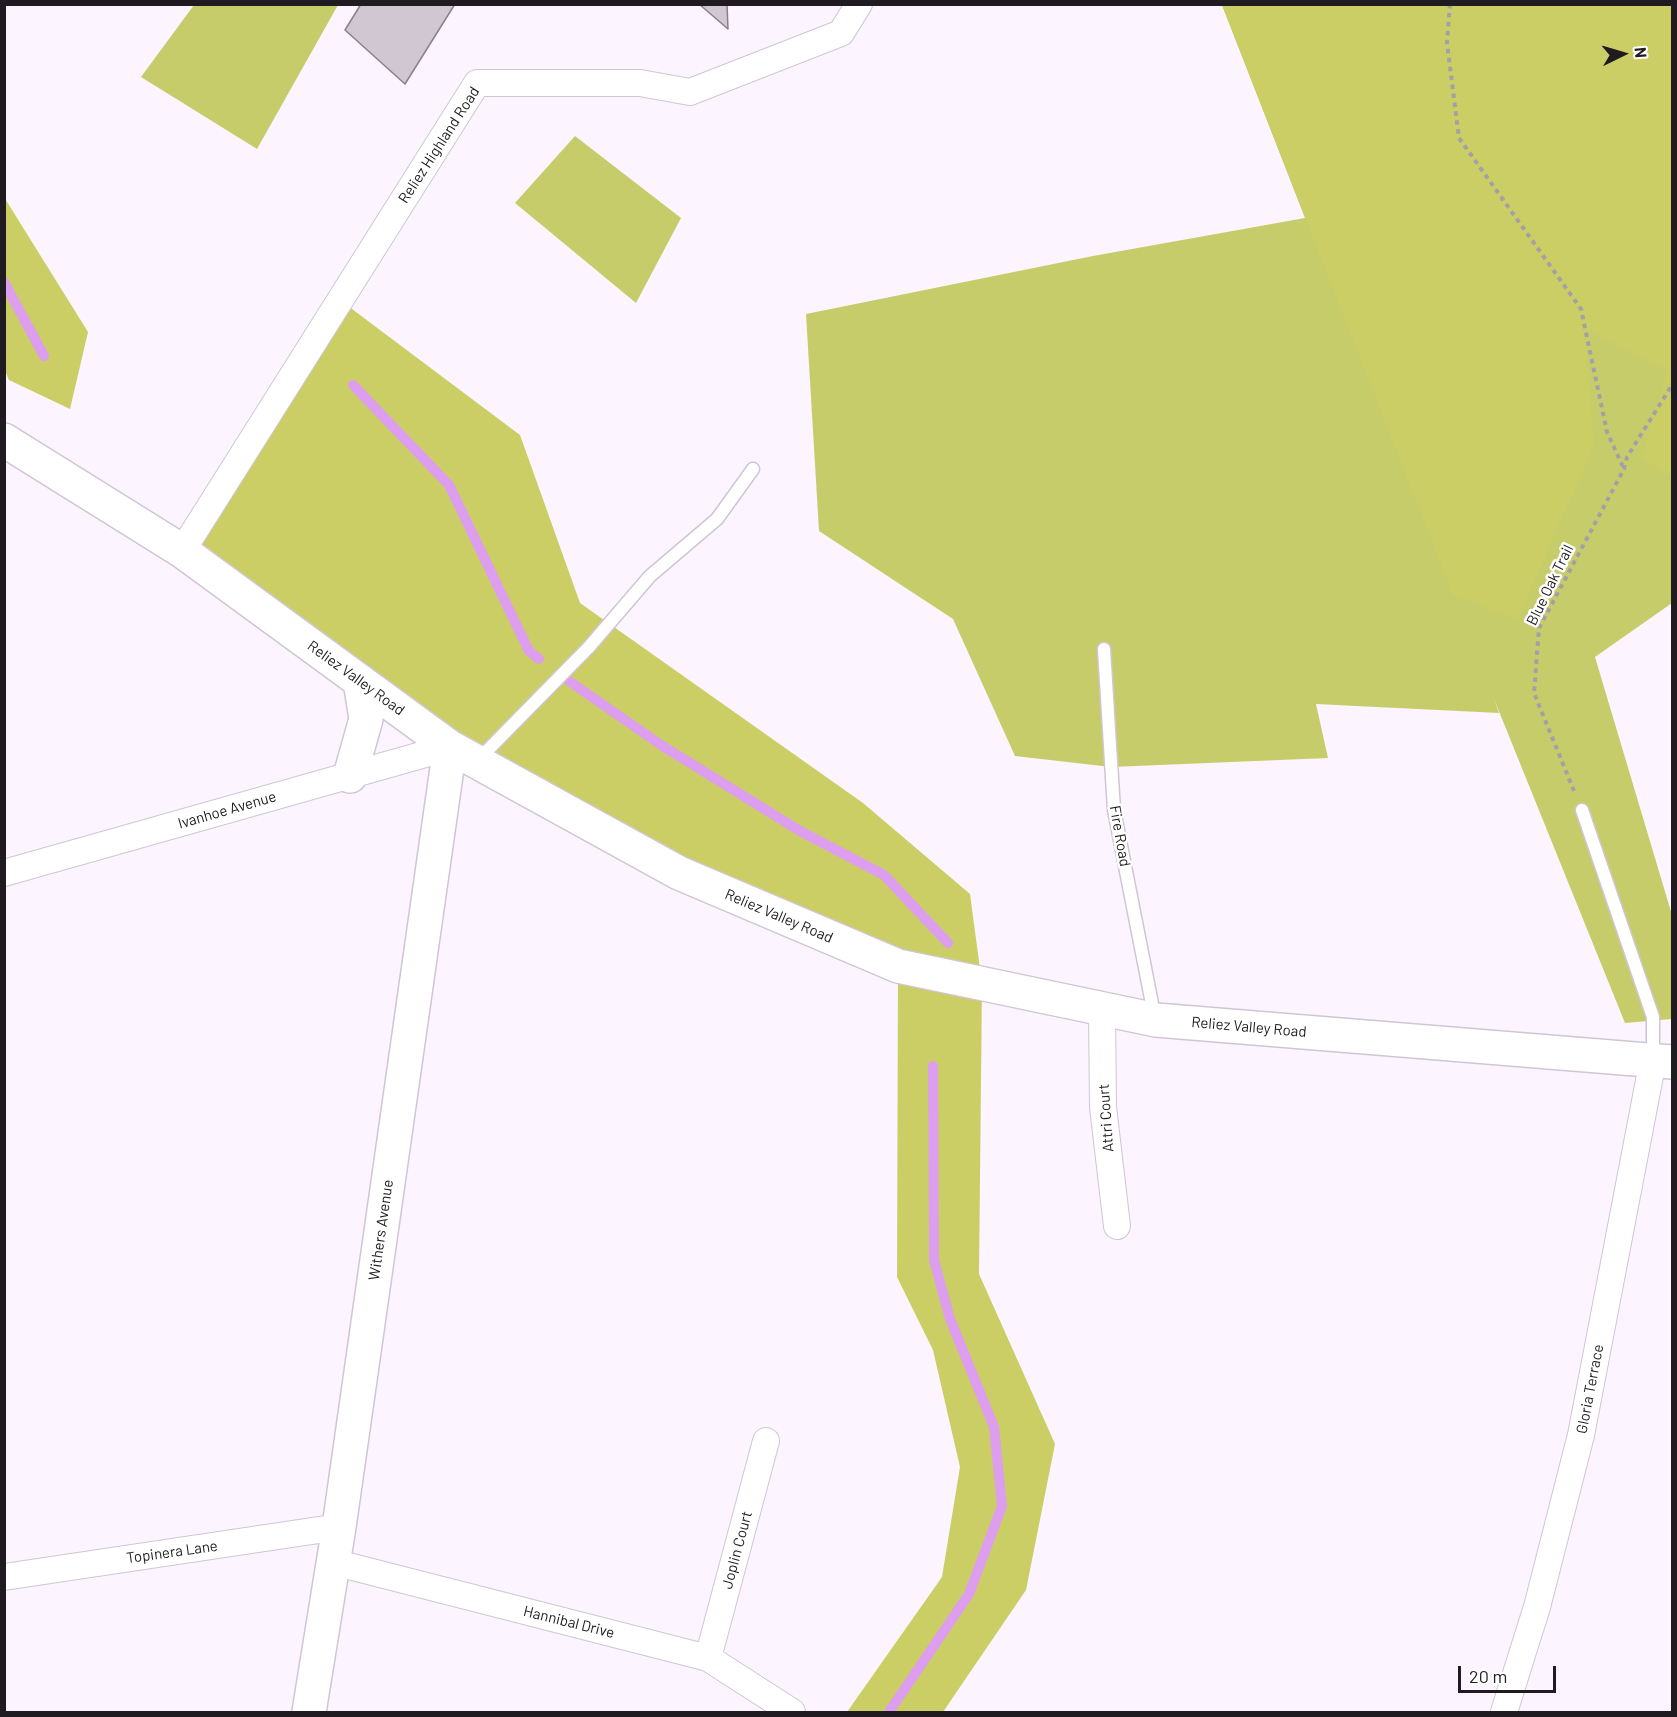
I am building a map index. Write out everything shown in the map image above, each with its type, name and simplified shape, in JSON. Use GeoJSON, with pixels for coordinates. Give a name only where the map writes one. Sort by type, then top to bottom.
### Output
{"type":"FeatureCollection","features":[{"type":"Feature","properties":{"kind":"main road","name":"Reliez Valley Road"},"geometry":{"type":"LineString","coordinates":[[4,440],[182,551],[463,755],[679,873],[898,966],[1156,1020],[1663,1061]]}},
{"type":"Feature","properties":{"kind":"main road"},"geometry":{"type":"LineString","coordinates":[[350,776],[366,719],[360,681]]}},
{"type":"Feature","properties":{"kind":"main road","name":"Withers Avenue"},"geometry":{"type":"LineString","coordinates":[[309,1713],[463,755]]}},
{"type":"Feature","properties":{"kind":"street","name":"Reliez Highland Road"},"geometry":{"type":"LineString","coordinates":[[182,551],[477,83],[640,83],[690,92],[841,33],[859,4]]}},
{"type":"Feature","properties":{"kind":"street","name":"Ivanhoe Avenue"},"geometry":{"type":"LineString","coordinates":[[4,873],[350,776],[463,755]]}},
{"type":"Feature","properties":{"kind":"street","name":"Attri Court"},"geometry":{"type":"LineString","coordinates":[[1102,1010],[1103,1107],[1117,1226]]}},
{"type":"Feature","properties":{"kind":"street","name":"Gloria Terrace"},"geometry":{"type":"LineString","coordinates":[[1504,1713],[1537,1607],[1581,1435],[1663,1061]]}},
{"type":"Feature","properties":{"kind":"street","name":"Joplin Court"},"geometry":{"type":"LineString","coordinates":[[708,1658],[766,1441]]}},
{"type":"Feature","properties":{"kind":"street","name":"Topinera Lane"},"geometry":{"type":"LineString","coordinates":[[4,1577],[339,1527]]}},
{"type":"Feature","properties":{"kind":"street","name":"Hannibal Drive"},"geometry":{"type":"LineString","coordinates":[[333,1562],[708,1658],[792,1713]]}},
{"type":"Feature","properties":{"kind":"lane"},"geometry":{"type":"LineString","coordinates":[[463,755],[589,647],[650,576],[717,519],[753,469]]}},
{"type":"Feature","properties":{"kind":"lane","name":"Fire Road"},"geometry":{"type":"LineString","coordinates":[[1104,649],[1114,810],[1156,1020]]}},
{"type":"Feature","properties":{"kind":"lane"},"geometry":{"type":"LineString","coordinates":[[1582,810],[1653,1017],[1663,1061]]}},
{"type":"Feature","properties":{"kind":"path"},"geometry":{"type":"LineString","coordinates":[[1450,4],[1447,44],[1460,138],[1581,309],[1607,432],[1624,469]]}},
{"type":"Feature","properties":{"kind":"path","name":"Blue Oak Trail"},"geometry":{"type":"LineString","coordinates":[[1582,810],[1534,693],[1539,628],[1624,469],[1627,457],[1672,385]]}},
{"type":"Feature","properties":{"kind":"green space"},"geometry":{"type":"Polygon","coordinates":[[[194,5],[338,5],[257,149],[141,77],[194,5]]]}},
{"type":"Feature","properties":{"kind":"green space"},"geometry":{"type":"Polygon","coordinates":[[[1222,5],[1672,5],[1672,603],[1595,657],[1672,915],[1672,1019],[1625,1023],[1494,699],[1499,713],[1316,704],[1328,758],[1111,767],[1015,756],[953,619],[819,531],[806,314],[1093,256],[1305,218],[1222,5]]]}},
{"type":"Feature","properties":{"kind":"green space"},"geometry":{"type":"Polygon","coordinates":[[[1222,5],[1672,5],[1672,476],[1641,459],[1668,370],[1584,328],[1594,446],[1517,620],[1453,595],[1222,5]]]}},
{"type":"Feature","properties":{"kind":"green space"},"geometry":{"type":"Polygon","coordinates":[[[575,136],[681,218],[636,303],[515,203],[575,136]]]}},
{"type":"Feature","properties":{"kind":"green space"},"geometry":{"type":"Polygon","coordinates":[[[4,197],[88,332],[70,409],[9,380],[5,371],[4,197]]]}},
{"type":"Feature","properties":{"kind":"green space"},"geometry":{"type":"Polygon","coordinates":[[[340,300],[520,435],[580,603],[863,803],[970,894],[982,984],[979,1274],[1055,1444],[1026,1590],[943,1712],[847,1712],[942,1577],[960,1467],[933,1350],[897,1277],[898,966],[450,747],[182,551],[340,300]]]}},
{"type":"Feature","properties":{"kind":"building"},"geometry":{"type":"Polygon","coordinates":[[[361,4],[455,4],[405,84],[345,30],[361,4]]]}},
{"type":"Feature","properties":{"kind":"building"},"geometry":{"type":"Polygon","coordinates":[[[699,4],[727,4],[728,29],[699,4]]]}},
{"type":"Feature","properties":{"kind":"waterway"},"geometry":{"type":"LineString","coordinates":[[4,282],[44,356]]}},
{"type":"Feature","properties":{"kind":"waterway"},"geometry":{"type":"LineString","coordinates":[[353,385],[449,485],[529,651],[539,659]]}},
{"type":"Feature","properties":{"kind":"waterway"},"geometry":{"type":"LineString","coordinates":[[569,681],[661,745],[800,831],[884,875],[948,943]]}},
{"type":"Feature","properties":{"kind":"waterway"},"geometry":{"type":"LineString","coordinates":[[889,1712],[969,1594],[1002,1506],[994,1427],[950,1319],[934,1260],[933,1066]]}}]}
